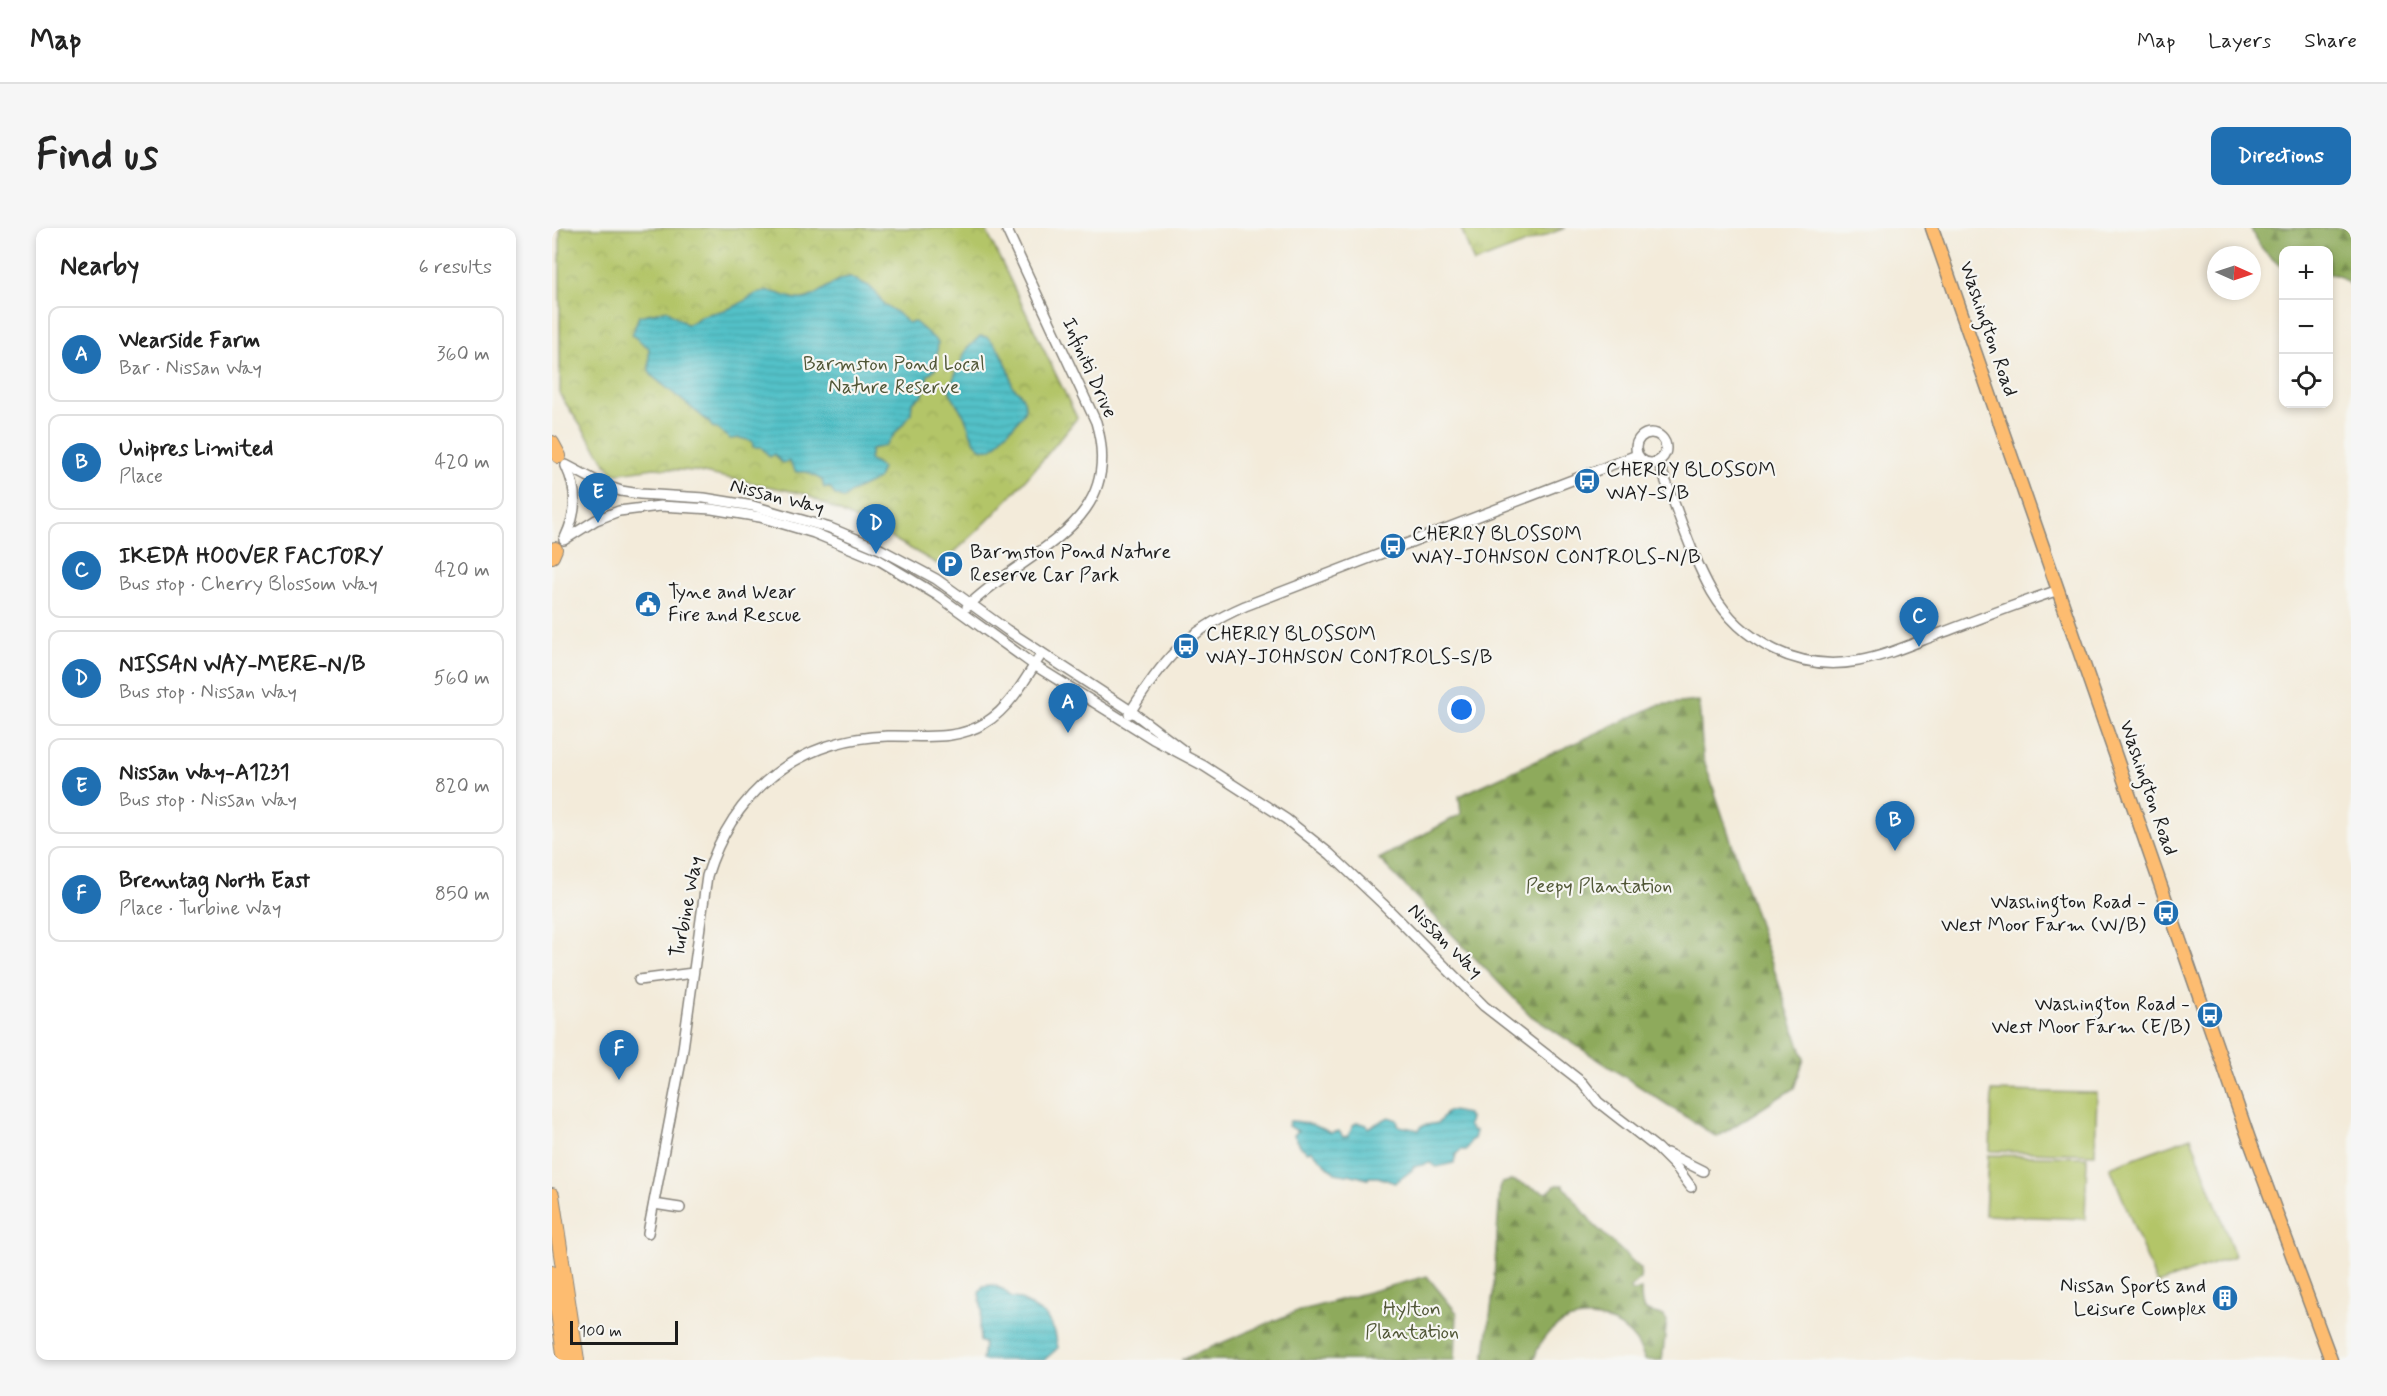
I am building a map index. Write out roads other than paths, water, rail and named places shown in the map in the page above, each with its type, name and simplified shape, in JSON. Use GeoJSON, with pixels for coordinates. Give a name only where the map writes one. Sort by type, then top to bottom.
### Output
{"type":"FeatureCollection","features":[{"type":"Feature","properties":{"kind":"highway"},"geometry":{"type":"LineString","coordinates":[[552,443],[559,458]]}},
{"type":"Feature","properties":{"kind":"highway"},"geometry":{"type":"LineString","coordinates":[[552,1195],[577,1360]]}},
{"type":"Feature","properties":{"kind":"highway"},"geometry":{"type":"LineString","coordinates":[[552,1273],[566,1360]]}},
{"type":"Feature","properties":{"kind":"main road","name":"Washington Road"},"geometry":{"type":"LineString","coordinates":[[1932,228],[2249,1139],[2331,1360]]}},
{"type":"Feature","properties":{"kind":"street","name":"Infiniti Drive"},"geometry":{"type":"LineString","coordinates":[[961,612],[1075,523],[1093,497],[1102,461],[1102,447],[1096,422],[1006,228]]}},
{"type":"Feature","properties":{"kind":"street"},"geometry":{"type":"LineString","coordinates":[[1646,434],[1655,434],[1663,439],[1666,447],[1664,456],[1658,462],[1649,463],[1637,455],[1638,441],[1646,434]]}},
{"type":"Feature","properties":{"kind":"street"},"geometry":{"type":"LineString","coordinates":[[1125,721],[1177,648],[1200,629],[1219,618],[1637,455]]}},
{"type":"Feature","properties":{"kind":"street","name":"Nissan Way"},"geometry":{"type":"LineString","coordinates":[[559,458],[604,485],[621,491],[704,498],[753,506],[830,528],[880,549],[922,570],[1131,711],[1204,766]]}},
{"type":"Feature","properties":{"kind":"street"},"geometry":{"type":"LineString","coordinates":[[556,549],[575,510],[575,493],[559,458]]}},
{"type":"Feature","properties":{"kind":"street"},"geometry":{"type":"LineString","coordinates":[[1658,462],[1702,572],[1724,609],[1744,632],[1791,656],[1833,663],[1875,657],[2059,590]]}},
{"type":"Feature","properties":{"kind":"street","name":"Nissan Way"},"geometry":{"type":"LineString","coordinates":[[556,549],[596,520],[619,511],[660,506],[712,509],[760,517],[814,532],[879,560],[937,595],[1034,665],[1204,766],[1286,819],[1330,854],[1383,904],[1484,1006],[1583,1083],[1598,1102],[1657,1148]]}},
{"type":"Feature","properties":{"kind":"street","name":"Turbine Way"},"geometry":{"type":"LineString","coordinates":[[648,1233],[682,1056],[704,895],[713,856],[722,837],[743,805],[767,779],[808,753],[839,742],[888,736],[951,736],[977,728],[1002,708],[1042,653]]}},
{"type":"Feature","properties":{"kind":"street"},"geometry":{"type":"LineString","coordinates":[[639,980],[693,973]]}},
{"type":"Feature","properties":{"kind":"street"},"geometry":{"type":"LineString","coordinates":[[1657,1148],[1702,1171]]}},
{"type":"Feature","properties":{"kind":"street"},"geometry":{"type":"LineString","coordinates":[[1657,1148],[1677,1168],[1690,1187]]}},
{"type":"Feature","properties":{"kind":"street"},"geometry":{"type":"LineString","coordinates":[[654,1204],[680,1208]]}},
{"type":"Feature","properties":{"kind":"water"},"geometry":{"type":"Polygon","coordinates":[[[850,277],[869,286],[884,305],[908,323],[915,322],[938,342],[936,368],[928,375],[923,395],[912,402],[911,414],[885,446],[871,449],[869,460],[882,468],[878,479],[851,492],[844,499],[835,495],[830,488],[824,488],[822,480],[807,472],[796,472],[789,461],[782,463],[774,454],[770,457],[761,447],[753,447],[752,441],[740,438],[730,439],[712,427],[709,422],[652,376],[649,371],[649,348],[632,335],[639,316],[667,310],[689,324],[700,317],[733,307],[761,292],[774,292],[804,299],[850,277]]]}},
{"type":"Feature","properties":{"kind":"water"},"geometry":{"type":"Polygon","coordinates":[[[980,336],[992,341],[1000,352],[1010,373],[1012,386],[1024,399],[1025,405],[1021,417],[991,449],[984,449],[976,444],[949,389],[966,350],[980,336]]]}},
{"type":"Feature","properties":{"kind":"water"},"geometry":{"type":"Polygon","coordinates":[[[1447,1112],[1467,1114],[1470,1118],[1468,1126],[1476,1131],[1474,1139],[1471,1140],[1466,1150],[1461,1150],[1456,1154],[1454,1163],[1437,1167],[1430,1163],[1413,1167],[1395,1183],[1378,1177],[1368,1179],[1335,1173],[1311,1150],[1308,1152],[1301,1147],[1294,1135],[1298,1131],[1288,1126],[1290,1121],[1300,1122],[1331,1133],[1339,1131],[1343,1137],[1348,1136],[1353,1125],[1358,1122],[1367,1125],[1368,1128],[1389,1117],[1397,1120],[1399,1126],[1419,1130],[1421,1126],[1438,1123],[1447,1112]]]}},
{"type":"Feature","properties":{"kind":"water"},"geometry":{"type":"Polygon","coordinates":[[[993,1285],[1046,1316],[1055,1332],[1058,1348],[1044,1360],[982,1360],[984,1343],[980,1342],[979,1326],[982,1311],[979,1293],[983,1286],[993,1285]]]}},
{"type":"Feature","properties":{"kind":"place","name":"CHERRY BLOSSOM WAY-S/B"},"geometry":{"type":"Point","coordinates":[1587,481]}},
{"type":"Feature","properties":{"kind":"place","name":"Nissan Way-A1231"},"geometry":{"type":"Point","coordinates":[598,523]}},
{"type":"Feature","properties":{"kind":"place","name":"CHERRY BLOSSOM WAY-JOHNSON CONTROLS-N/B"},"geometry":{"type":"Point","coordinates":[1393,546]}},
{"type":"Feature","properties":{"kind":"place","name":"NISSAN WAY-MERE-N/B"},"geometry":{"type":"Point","coordinates":[876,554]}},
{"type":"Feature","properties":{"kind":"place","name":"Barmston Pond Nature Reserve Car Park"},"geometry":{"type":"Point","coordinates":[950,564]}},
{"type":"Feature","properties":{"kind":"place","name":"Tyne and Wear Fire and Rescue"},"geometry":{"type":"Point","coordinates":[648,604]}},
{"type":"Feature","properties":{"kind":"place","name":"CHERRY BLOSSOM WAY-JOHNSON CONTROLS-S/B"},"geometry":{"type":"Point","coordinates":[1186,646]}},
{"type":"Feature","properties":{"kind":"place","name":"IKEDA HOOVER FACTORY"},"geometry":{"type":"Point","coordinates":[1919,647]}},
{"type":"Feature","properties":{"kind":"place","name":"Wearside Farm"},"geometry":{"type":"Point","coordinates":[1068,733]}},
{"type":"Feature","properties":{"kind":"place","name":"Unipres Limited"},"geometry":{"type":"Point","coordinates":[1895,851]}},
{"type":"Feature","properties":{"kind":"place","name":"Washington Road - West Moor Farm (W/B)"},"geometry":{"type":"Point","coordinates":[2166,913]}},
{"type":"Feature","properties":{"kind":"place","name":"Washington Road - West Moor Farm (E/B)"},"geometry":{"type":"Point","coordinates":[2210,1015]}},
{"type":"Feature","properties":{"kind":"place","name":"Brenntag North East"},"geometry":{"type":"Point","coordinates":[619,1080]}},
{"type":"Feature","properties":{"kind":"place","name":"Nissan Sports and Leisure Complex"},"geometry":{"type":"Point","coordinates":[2225,1298]}},
{"type":"Feature","properties":{"kind":"park label","name":"Barmston Pond Local Nature Reserve"},"geometry":{"type":"Point","coordinates":[894,376]}},
{"type":"Feature","properties":{"kind":"park label","name":"Peepy Plantation"},"geometry":{"type":"Point","coordinates":[1599,886]}},
{"type":"Feature","properties":{"kind":"park label","name":"Hylton Plantation"},"geometry":{"type":"Point","coordinates":[1412,1320]}}]}
